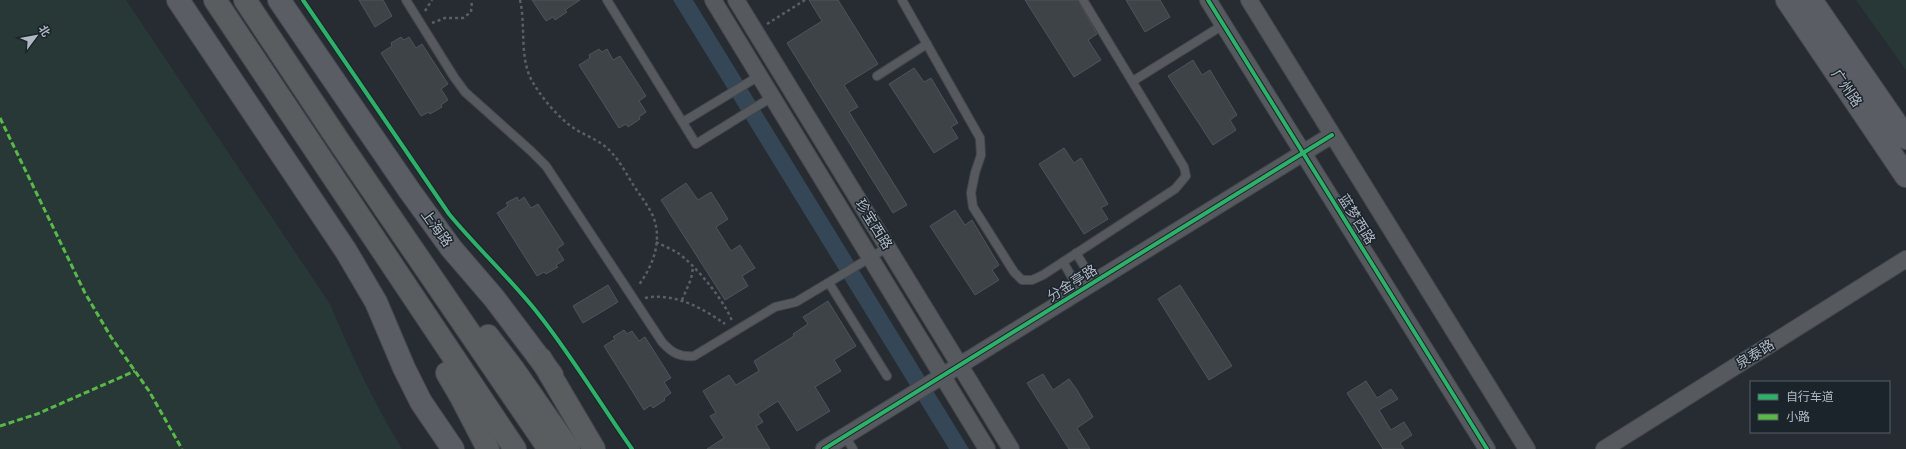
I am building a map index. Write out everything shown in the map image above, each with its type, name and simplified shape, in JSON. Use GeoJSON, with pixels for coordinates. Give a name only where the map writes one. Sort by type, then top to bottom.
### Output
{"type":"FeatureCollection","features":[{"type":"Feature","properties":{"kind":"highway"},"geometry":{"type":"LineString","coordinates":[[214,0],[515,449]]}},
{"type":"Feature","properties":{"kind":"highway"},"geometry":{"type":"LineString","coordinates":[[245,0],[338,140],[549,449]]}},
{"type":"Feature","properties":{"kind":"highway"},"geometry":{"type":"LineString","coordinates":[[399,230],[500,352],[569,449]]}},
{"type":"Feature","properties":{"kind":"highway"},"geometry":{"type":"LineString","coordinates":[[384,254],[400,296],[496,449]]}},
{"type":"Feature","properties":{"kind":"highway"},"geometry":{"type":"LineString","coordinates":[[541,359],[594,449]]}},
{"type":"Feature","properties":{"kind":"highway"},"geometry":{"type":"LineString","coordinates":[[462,397],[488,449]]}},
{"type":"Feature","properties":{"kind":"main road"},"geometry":{"type":"LineString","coordinates":[[178,0],[346,251],[376,302],[404,368],[421,402],[453,449]]}},
{"type":"Feature","properties":{"kind":"main road","name":"上海路"},"geometry":{"type":"LineString","coordinates":[[278,0],[451,248],[494,298],[541,359],[606,449]]}},
{"type":"Feature","properties":{"kind":"main road","name":"广州路"},"geometry":{"type":"LineString","coordinates":[[1787,0],[1906,176]]}},
{"type":"Feature","properties":{"kind":"main road","name":"广州路"},"geometry":{"type":"LineString","coordinates":[[1812,0],[1906,138]]}},
{"type":"Feature","properties":{"kind":"street","name":"珍宝西路"},"geometry":{"type":"LineString","coordinates":[[713,0],[987,449]]}},
{"type":"Feature","properties":{"kind":"street","name":"珍宝西路"},"geometry":{"type":"LineString","coordinates":[[736,0],[1011,449]]}},
{"type":"Feature","properties":{"kind":"street","name":"蓝梦西路"},"geometry":{"type":"LineString","coordinates":[[1208,0],[1487,449]]}},
{"type":"Feature","properties":{"kind":"street","name":"蓝梦西路"},"geometry":{"type":"LineString","coordinates":[[1249,0],[1527,449]]}},
{"type":"Feature","properties":{"kind":"street","name":"分金亭路"},"geometry":{"type":"LineString","coordinates":[[824,449],[849,442],[942,376],[1332,135]]}},
{"type":"Feature","properties":{"kind":"street","name":"泉泰路"},"geometry":{"type":"LineString","coordinates":[[1604,449],[1906,259]]}},
{"type":"Feature","properties":{"kind":"lane"},"geometry":{"type":"LineString","coordinates":[[406,0],[465,92],[546,166],[662,342],[671,352],[682,357],[694,356],[775,307],[796,302],[888,247]]}},
{"type":"Feature","properties":{"kind":"lane"},"geometry":{"type":"LineString","coordinates":[[607,0],[696,144],[772,97]]}},
{"type":"Feature","properties":{"kind":"lane"},"geometry":{"type":"LineString","coordinates":[[902,0],[980,138],[981,155],[974,172],[971,193],[973,207],[1014,272],[1022,280],[1032,280],[1063,262],[1175,189],[1186,176],[1184,166],[1083,0]]}},
{"type":"Feature","properties":{"kind":"lane"},"geometry":{"type":"LineString","coordinates":[[1133,81],[1223,25]]}},
{"type":"Feature","properties":{"kind":"lane"},"geometry":{"type":"LineString","coordinates":[[878,76],[927,44]]}},
{"type":"Feature","properties":{"kind":"lane"},"geometry":{"type":"LineString","coordinates":[[683,122],[759,76]]}},
{"type":"Feature","properties":{"kind":"lane"},"geometry":{"type":"LineString","coordinates":[[1076,253],[1094,282]]}},
{"type":"Feature","properties":{"kind":"lane"},"geometry":{"type":"LineString","coordinates":[[1063,262],[1080,291]]}},
{"type":"Feature","properties":{"kind":"lane"},"geometry":{"type":"LineString","coordinates":[[829,283],[887,376]]}},
{"type":"Feature","properties":{"kind":"path"},"geometry":{"type":"LineString","coordinates":[[422,26],[445,18],[463,18],[471,12],[472,0]]}},
{"type":"Feature","properties":{"kind":"path"},"geometry":{"type":"LineString","coordinates":[[520,0],[525,64],[532,80],[548,104],[572,127],[595,139],[612,153],[651,213],[656,227],[654,258],[649,272],[633,298]]}},
{"type":"Feature","properties":{"kind":"path"},"geometry":{"type":"LineString","coordinates":[[755,31],[806,0]]}},
{"type":"Feature","properties":{"kind":"path"},"geometry":{"type":"LineString","coordinates":[[656,242],[678,254],[693,268],[727,308],[735,331]]}},
{"type":"Feature","properties":{"kind":"path"},"geometry":{"type":"LineString","coordinates":[[682,300],[691,279],[693,268]]}},
{"type":"Feature","properties":{"kind":"path"},"geometry":{"type":"LineString","coordinates":[[633,298],[649,297],[682,300],[720,320],[735,331]]}},
{"type":"Feature","properties":{"kind":"shaded area"},"geometry":{"type":"Polygon","coordinates":[[[0,0],[126,0],[330,304],[363,378],[402,449],[0,449],[0,0]]]}},
{"type":"Feature","properties":{"kind":"shaded area"},"geometry":{"type":"Polygon","coordinates":[[[1856,0],[1906,0],[1906,70],[1856,0]]]}},
{"type":"Feature","properties":{"kind":"water"},"geometry":{"type":"Polygon","coordinates":[[[673,0],[693,0],[969,449],[949,449],[673,0]]]}},
{"type":"Feature","properties":{"kind":"building"},"geometry":{"type":"Polygon","coordinates":[[[359,0],[383,0],[392,16],[375,27],[359,0]]]}},
{"type":"Feature","properties":{"kind":"building"},"geometry":{"type":"Polygon","coordinates":[[[532,0],[580,0],[565,10],[567,12],[555,20],[553,17],[546,21],[532,0]]]}},
{"type":"Feature","properties":{"kind":"building"},"geometry":{"type":"Polygon","coordinates":[[[809,0],[838,0],[878,64],[844,85],[858,107],[849,112],[907,205],[893,213],[787,43],[822,21],[809,0]]]}},
{"type":"Feature","properties":{"kind":"building"},"geometry":{"type":"Polygon","coordinates":[[[1025,0],[1078,0],[1097,34],[1088,40],[1101,60],[1074,77],[1025,0]]]}},
{"type":"Feature","properties":{"kind":"building"},"geometry":{"type":"Polygon","coordinates":[[[1126,0],[1160,0],[1170,17],[1145,32],[1126,0]]]}},
{"type":"Feature","properties":{"kind":"building"},"geometry":{"type":"Polygon","coordinates":[[[401,37],[404,40],[409,37],[416,48],[422,44],[448,84],[441,89],[448,100],[441,105],[442,107],[430,114],[429,112],[421,116],[381,53],[392,46],[391,43],[401,37]]]}},
{"type":"Feature","properties":{"kind":"building"},"geometry":{"type":"Polygon","coordinates":[[[599,49],[602,52],[607,49],[613,60],[620,56],[646,96],[639,101],[646,112],[639,117],[640,119],[628,127],[626,124],[619,128],[579,65],[590,58],[589,55],[599,49]]]}},
{"type":"Feature","properties":{"kind":"building"},"geometry":{"type":"Polygon","coordinates":[[[1193,60],[1202,75],[1210,70],[1237,115],[1230,120],[1236,130],[1213,145],[1168,76],[1193,60]]]}},
{"type":"Feature","properties":{"kind":"building"},"geometry":{"type":"Polygon","coordinates":[[[914,68],[924,82],[931,78],[958,123],[951,127],[958,138],[934,153],[889,84],[914,68]]]}},
{"type":"Feature","properties":{"kind":"building"},"geometry":{"type":"Polygon","coordinates":[[[1064,148],[1074,163],[1081,158],[1108,204],[1101,208],[1108,219],[1084,234],[1039,164],[1064,148]]]}},
{"type":"Feature","properties":{"kind":"building"},"geometry":{"type":"Polygon","coordinates":[[[686,183],[698,200],[711,192],[728,219],[716,227],[731,251],[740,245],[755,268],[742,276],[748,286],[725,300],[661,200],[686,183]]]}},
{"type":"Feature","properties":{"kind":"building"},"geometry":{"type":"Polygon","coordinates":[[[517,197],[519,201],[524,197],[531,208],[538,204],[564,244],[557,249],[564,260],[556,265],[558,267],[546,274],[544,272],[537,276],[497,213],[508,206],[506,203],[517,197]]]}},
{"type":"Feature","properties":{"kind":"building"},"geometry":{"type":"Polygon","coordinates":[[[955,210],[965,225],[972,220],[999,265],[992,270],[999,280],[975,295],[930,226],[955,210]]]}},
{"type":"Feature","properties":{"kind":"building"},"geometry":{"type":"Polygon","coordinates":[[[608,285],[618,302],[583,323],[573,306],[608,285]]]}},
{"type":"Feature","properties":{"kind":"building"},"geometry":{"type":"Polygon","coordinates":[[[1180,285],[1232,366],[1209,380],[1158,299],[1180,285]]]}},
{"type":"Feature","properties":{"kind":"building"},"geometry":{"type":"Polygon","coordinates":[[[828,301],[856,346],[834,360],[841,371],[815,387],[830,411],[797,431],[778,401],[758,414],[763,422],[756,426],[770,449],[707,449],[724,438],[710,416],[716,413],[703,391],[729,375],[736,385],[759,371],[754,361],[794,336],[793,334],[808,324],[803,317],[828,301]]]}},
{"type":"Feature","properties":{"kind":"building"},"geometry":{"type":"Polygon","coordinates":[[[624,330],[627,334],[632,331],[639,341],[645,337],[671,378],[664,382],[671,393],[664,398],[665,400],[653,408],[651,405],[644,410],[604,346],[615,339],[613,337],[624,330]]]}},
{"type":"Feature","properties":{"kind":"building"},"geometry":{"type":"Polygon","coordinates":[[[1043,374],[1053,390],[1069,379],[1077,390],[1093,417],[1077,428],[1090,449],[1069,449],[1027,383],[1043,374]]]}},
{"type":"Feature","properties":{"kind":"building"},"geometry":{"type":"Polygon","coordinates":[[[1366,381],[1377,398],[1391,389],[1398,399],[1379,410],[1391,430],[1404,422],[1412,435],[1400,443],[1404,449],[1383,449],[1347,393],[1366,381]]]}},
{"type":"Feature","properties":{"kind":"marked path"},"geometry":{"type":"LineString","coordinates":[[0,118],[85,293],[111,337],[149,391],[182,449]]}},
{"type":"Feature","properties":{"kind":"marked path"},"geometry":{"type":"LineString","coordinates":[[0,426],[37,414],[135,371]]}},
{"type":"Feature","properties":{"kind":"cycle path"},"geometry":{"type":"LineString","coordinates":[[303,0],[449,214],[540,316],[564,348],[632,449]]}},
{"type":"Feature","properties":{"kind":"cycle path"},"geometry":{"type":"LineString","coordinates":[[1208,0],[1487,449]]}},
{"type":"Feature","properties":{"kind":"cycle path"},"geometry":{"type":"LineString","coordinates":[[824,449],[1332,135]]}}]}
